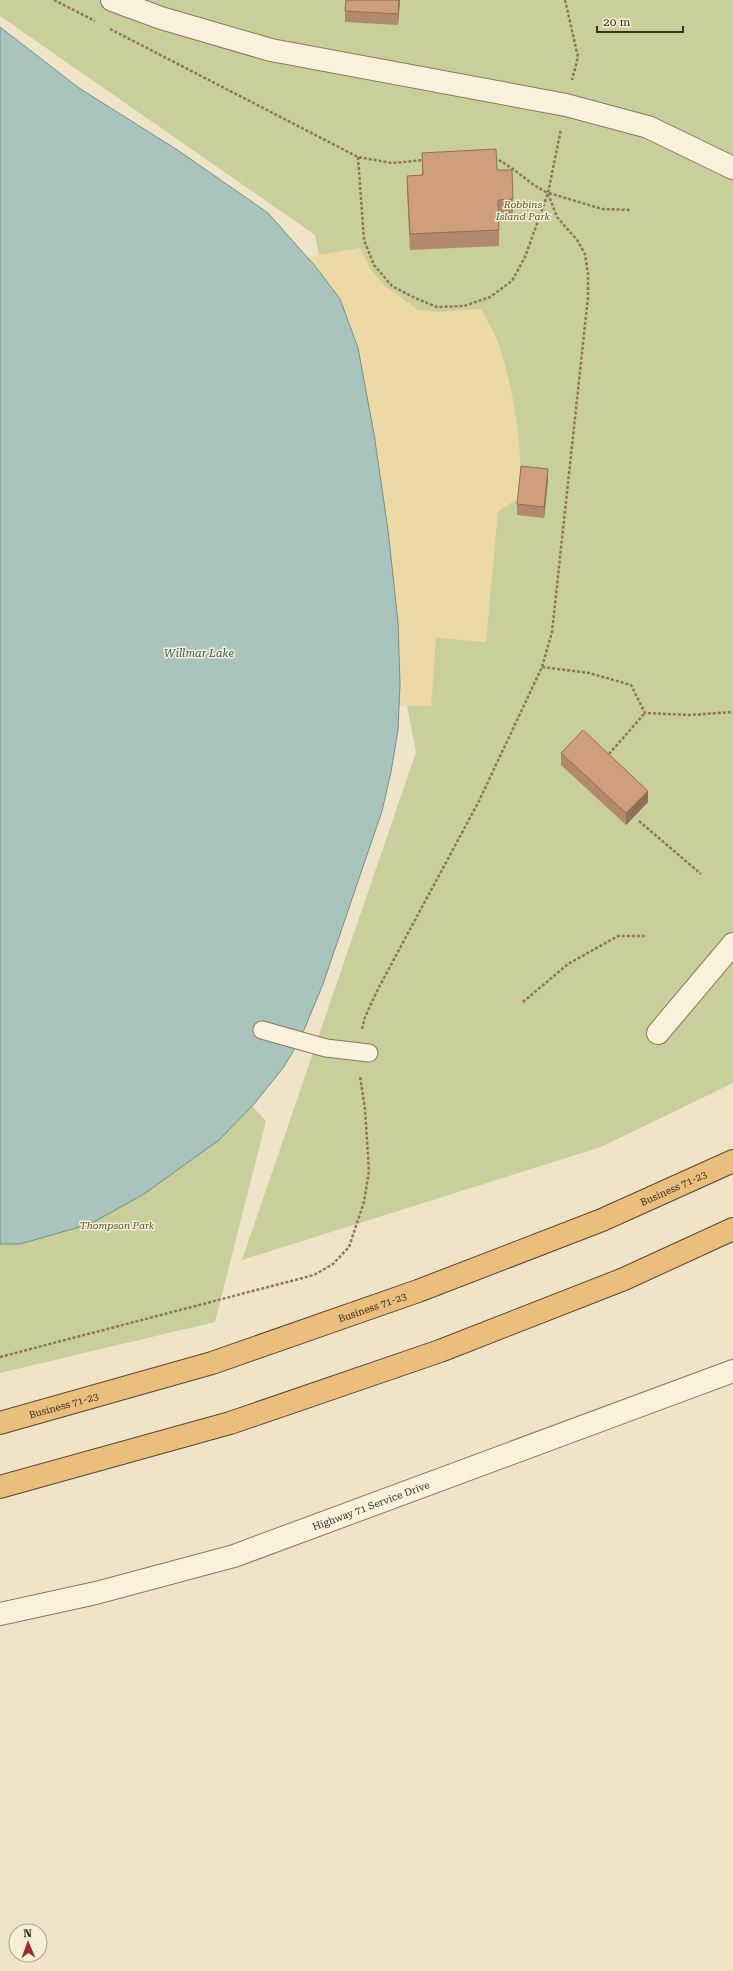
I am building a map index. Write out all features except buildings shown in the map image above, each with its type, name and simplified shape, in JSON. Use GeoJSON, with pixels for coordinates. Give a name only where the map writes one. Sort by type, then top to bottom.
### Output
{"type":"FeatureCollection","features":[{"type":"Feature","properties":{"kind":"highway","name":"Business 71-23"},"geometry":{"type":"LineString","coordinates":[[0,1423],[212,1363],[418,1291],[602,1220],[733,1161]]}},
{"type":"Feature","properties":{"kind":"highway"},"geometry":{"type":"LineString","coordinates":[[0,1487],[230,1423],[440,1351],[624,1279],[733,1229]]}},
{"type":"Feature","properties":{"kind":"street"},"geometry":{"type":"LineString","coordinates":[[112,0],[161,18],[271,50],[566,105],[648,127],[733,168]]}},
{"type":"Feature","properties":{"kind":"street"},"geometry":{"type":"LineString","coordinates":[[658,1033],[733,944]]}},
{"type":"Feature","properties":{"kind":"street","name":"Highway 71 Service Drive"},"geometry":{"type":"LineString","coordinates":[[0,1614],[96,1593],[234,1556],[733,1371]]}},
{"type":"Feature","properties":{"kind":"lane"},"geometry":{"type":"LineString","coordinates":[[262,1030],[306,1043],[363,1052]]}},
{"type":"Feature","properties":{"kind":"path"},"geometry":{"type":"LineString","coordinates":[[54,0],[96,22]]}},
{"type":"Feature","properties":{"kind":"path"},"geometry":{"type":"LineString","coordinates":[[103,26],[358,157],[392,163],[432,160]]}},
{"type":"Feature","properties":{"kind":"path"},"geometry":{"type":"LineString","coordinates":[[358,157],[364,240],[374,265],[392,286],[437,307],[464,306],[490,297],[512,281],[525,257],[548,193]]}},
{"type":"Feature","properties":{"kind":"path"},"geometry":{"type":"LineString","coordinates":[[487,158],[494,158],[509,164],[533,185],[548,193],[602,209],[631,210]]}},
{"type":"Feature","properties":{"kind":"path"},"geometry":{"type":"LineString","coordinates":[[0,1357],[314,1275],[333,1264],[349,1248],[364,1202],[369,1171],[365,1109],[358,1065],[363,1052],[365,1017],[378,989],[479,801],[542,667],[552,632],[588,297],[588,274],[584,254],[577,240],[557,216],[548,193]]}},
{"type":"Feature","properties":{"kind":"path"},"geometry":{"type":"LineString","coordinates":[[542,667],[589,673],[631,685],[646,713]]}},
{"type":"Feature","properties":{"kind":"path"},"geometry":{"type":"LineString","coordinates":[[646,713],[690,715],[733,712]]}},
{"type":"Feature","properties":{"kind":"path"},"geometry":{"type":"LineString","coordinates":[[609,754],[646,713]]}},
{"type":"Feature","properties":{"kind":"path"},"geometry":{"type":"LineString","coordinates":[[639,821],[701,874]]}},
{"type":"Feature","properties":{"kind":"path"},"geometry":{"type":"LineString","coordinates":[[524,1002],[568,964],[618,936],[647,936]]}},
{"type":"Feature","properties":{"kind":"green space","name":"Robbins Island Park"},"geometry":{"type":"Polygon","coordinates":[[[0,0],[733,0],[733,1083],[601,1147],[242,1260],[416,752],[315,235],[0,16],[0,0]]]}},
{"type":"Feature","properties":{"kind":"green space","name":"Thompson Park"},"geometry":{"type":"Polygon","coordinates":[[[230,1082],[266,1121],[215,1322],[0,1373],[0,1130],[230,1082]]]}},
{"type":"Feature","properties":{"kind":"sand"},"geometry":{"type":"Polygon","coordinates":[[[360,248],[371,270],[384,285],[418,310],[438,312],[481,309],[499,345],[513,401],[519,441],[519,498],[498,511],[486,642],[436,638],[431,706],[399,706],[398,623],[388,530],[374,434],[315,266],[307,257],[360,248]]]}},
{"type":"Feature","properties":{"kind":"water","name":"Willmar Lake"},"geometry":{"type":"Polygon","coordinates":[[[0,27],[79,88],[179,151],[268,213],[315,266],[340,299],[358,348],[374,434],[388,530],[398,622],[400,684],[398,730],[391,772],[382,811],[323,984],[299,1042],[283,1068],[255,1103],[219,1140],[144,1194],[90,1224],[20,1244],[0,1244],[0,27]]]}}]}
